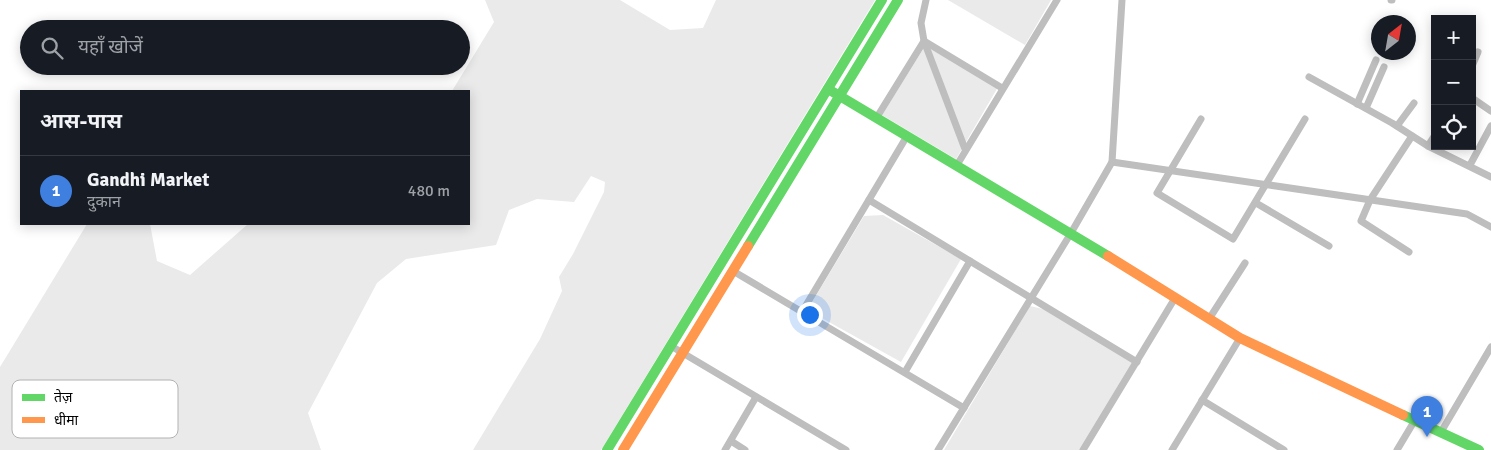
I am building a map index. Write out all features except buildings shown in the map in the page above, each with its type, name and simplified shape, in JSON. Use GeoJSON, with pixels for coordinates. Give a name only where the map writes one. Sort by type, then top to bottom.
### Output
{"type":"FeatureCollection","features":[{"type":"Feature","properties":{"kind":"street"},"geometry":{"type":"LineString","coordinates":[[607,450],[882,0]]}},
{"type":"Feature","properties":{"kind":"street"},"geometry":{"type":"LineString","coordinates":[[623,450],[898,0]]}},
{"type":"Feature","properties":{"kind":"street"},"geometry":{"type":"LineString","coordinates":[[926,0],[921,23],[924,41],[965,149]]}},
{"type":"Feature","properties":{"kind":"street"},"geometry":{"type":"LineString","coordinates":[[957,165],[1056,0]]}},
{"type":"Feature","properties":{"kind":"street"},"geometry":{"type":"LineString","coordinates":[[938,450],[1071,233],[1112,162],[1122,0]]}},
{"type":"Feature","properties":{"kind":"street"},"geometry":{"type":"LineString","coordinates":[[877,117],[924,41]]}},
{"type":"Feature","properties":{"kind":"street"},"geometry":{"type":"LineString","coordinates":[[924,41],[1002,88]]}},
{"type":"Feature","properties":{"kind":"street"},"geometry":{"type":"LineString","coordinates":[[1475,60],[1478,52]]}},
{"type":"Feature","properties":{"kind":"street"},"geometry":{"type":"LineString","coordinates":[[1357,104],[1376,60]]}},
{"type":"Feature","properties":{"kind":"street"},"geometry":{"type":"LineString","coordinates":[[1366,108],[1384,67]]}},
{"type":"Feature","properties":{"kind":"street"},"geometry":{"type":"LineString","coordinates":[[1309,77],[1366,108],[1428,146],[1491,177]]}},
{"type":"Feature","properties":{"kind":"street"},"geometry":{"type":"LineString","coordinates":[[828,89],[1071,233],[1240,338],[1479,450]]}},
{"type":"Feature","properties":{"kind":"street"},"geometry":{"type":"LineString","coordinates":[[1476,101],[1491,111]]}},
{"type":"Feature","properties":{"kind":"street"},"geometry":{"type":"LineString","coordinates":[[1397,126],[1414,103]]}},
{"type":"Feature","properties":{"kind":"street"},"geometry":{"type":"LineString","coordinates":[[1201,119],[1157,191],[1158,194],[1235,238],[1305,119]]}},
{"type":"Feature","properties":{"kind":"street"},"geometry":{"type":"LineString","coordinates":[[1470,165],[1491,126]]}},
{"type":"Feature","properties":{"kind":"street"},"geometry":{"type":"LineString","coordinates":[[802,312],[907,136]]}},
{"type":"Feature","properties":{"kind":"street"},"geometry":{"type":"LineString","coordinates":[[1409,252],[1361,221],[1370,200],[1412,136]]}},
{"type":"Feature","properties":{"kind":"street"},"geometry":{"type":"LineString","coordinates":[[1428,146],[1431,141]]}},
{"type":"Feature","properties":{"kind":"street"},"geometry":{"type":"LineString","coordinates":[[1112,162],[1467,214],[1491,227]]}},
{"type":"Feature","properties":{"kind":"street"},"geometry":{"type":"LineString","coordinates":[[869,200],[1137,362]]}},
{"type":"Feature","properties":{"kind":"street"},"geometry":{"type":"LineString","coordinates":[[1256,203],[1329,246]]}},
{"type":"Feature","properties":{"kind":"street"},"geometry":{"type":"LineString","coordinates":[[905,372],[970,261]]}},
{"type":"Feature","properties":{"kind":"street"},"geometry":{"type":"LineString","coordinates":[[1208,319],[1245,263]]}},
{"type":"Feature","properties":{"kind":"street"},"geometry":{"type":"LineString","coordinates":[[733,270],[964,408]]}},
{"type":"Feature","properties":{"kind":"street"},"geometry":{"type":"LineString","coordinates":[[1083,450],[1175,298]]}},
{"type":"Feature","properties":{"kind":"street"},"geometry":{"type":"LineString","coordinates":[[1172,450],[1240,338]]}},
{"type":"Feature","properties":{"kind":"street"},"geometry":{"type":"LineString","coordinates":[[671,346],[846,450]]}},
{"type":"Feature","properties":{"kind":"street"},"geometry":{"type":"LineString","coordinates":[[1441,432],[1491,347]]}},
{"type":"Feature","properties":{"kind":"street"},"geometry":{"type":"LineString","coordinates":[[726,450],[756,397]]}},
{"type":"Feature","properties":{"kind":"street"},"geometry":{"type":"LineString","coordinates":[[1202,400],[1284,450]]}},
{"type":"Feature","properties":{"kind":"street"},"geometry":{"type":"LineString","coordinates":[[1398,450],[1415,420]]}},
{"type":"Feature","properties":{"kind":"street"},"geometry":{"type":"LineString","coordinates":[[731,441],[746,450]]}},
{"type":"Feature","properties":{"kind":"shaded area"},"geometry":{"type":"Polygon","coordinates":[[[485,0],[620,0],[670,30],[703,28],[716,0],[875,0],[601,450],[473,450],[540,339],[562,291],[559,277],[573,254],[604,192],[605,182],[591,176],[574,202],[537,199],[509,210],[496,245],[406,259],[377,283],[308,413],[321,450],[0,450],[0,367],[86,225],[150,225],[157,261],[190,275],[247,225],[470,225],[470,90],[453,90],[462,75],[470,75],[470,61],[494,22],[485,0]]]}},
{"type":"Feature","properties":{"kind":"shaded area"},"geometry":{"type":"Polygon","coordinates":[[[948,0],[1051,0],[1025,45],[948,0]]]}},
{"type":"Feature","properties":{"kind":"shaded area"},"geometry":{"type":"Polygon","coordinates":[[[925,46],[998,87],[956,159],[882,115],[925,46]]]}},
{"type":"Feature","properties":{"kind":"shaded area"},"geometry":{"type":"Polygon","coordinates":[[[883,215],[961,259],[901,362],[811,312],[811,304],[864,216],[883,215]]]}},
{"type":"Feature","properties":{"kind":"shaded area"},"geometry":{"type":"Polygon","coordinates":[[[1030,306],[1043,309],[1133,362],[1080,450],[944,450],[1030,306]]]}},
{"type":"Feature","properties":{"kind":"traffic: fast"},"geometry":{"type":"LineString","coordinates":[[607,450],[882,0]]}},
{"type":"Feature","properties":{"kind":"traffic: fast"},"geometry":{"type":"LineString","coordinates":[[748,246],[898,0]]}},
{"type":"Feature","properties":{"kind":"traffic: fast"},"geometry":{"type":"LineString","coordinates":[[828,89],[1108,256]]}},
{"type":"Feature","properties":{"kind":"traffic: fast"},"geometry":{"type":"LineString","coordinates":[[1403,415],[1479,450]]}},
{"type":"Feature","properties":{"kind":"traffic: slow"},"geometry":{"type":"LineString","coordinates":[[623,450],[748,246]]}},
{"type":"Feature","properties":{"kind":"traffic: slow"},"geometry":{"type":"LineString","coordinates":[[1108,256],[1240,338],[1403,415]]}},
{"type":"Feature","properties":{"kind":"place","name":"Gandhi Market"},"geometry":{"type":"Point","coordinates":[1427,437]}}]}
